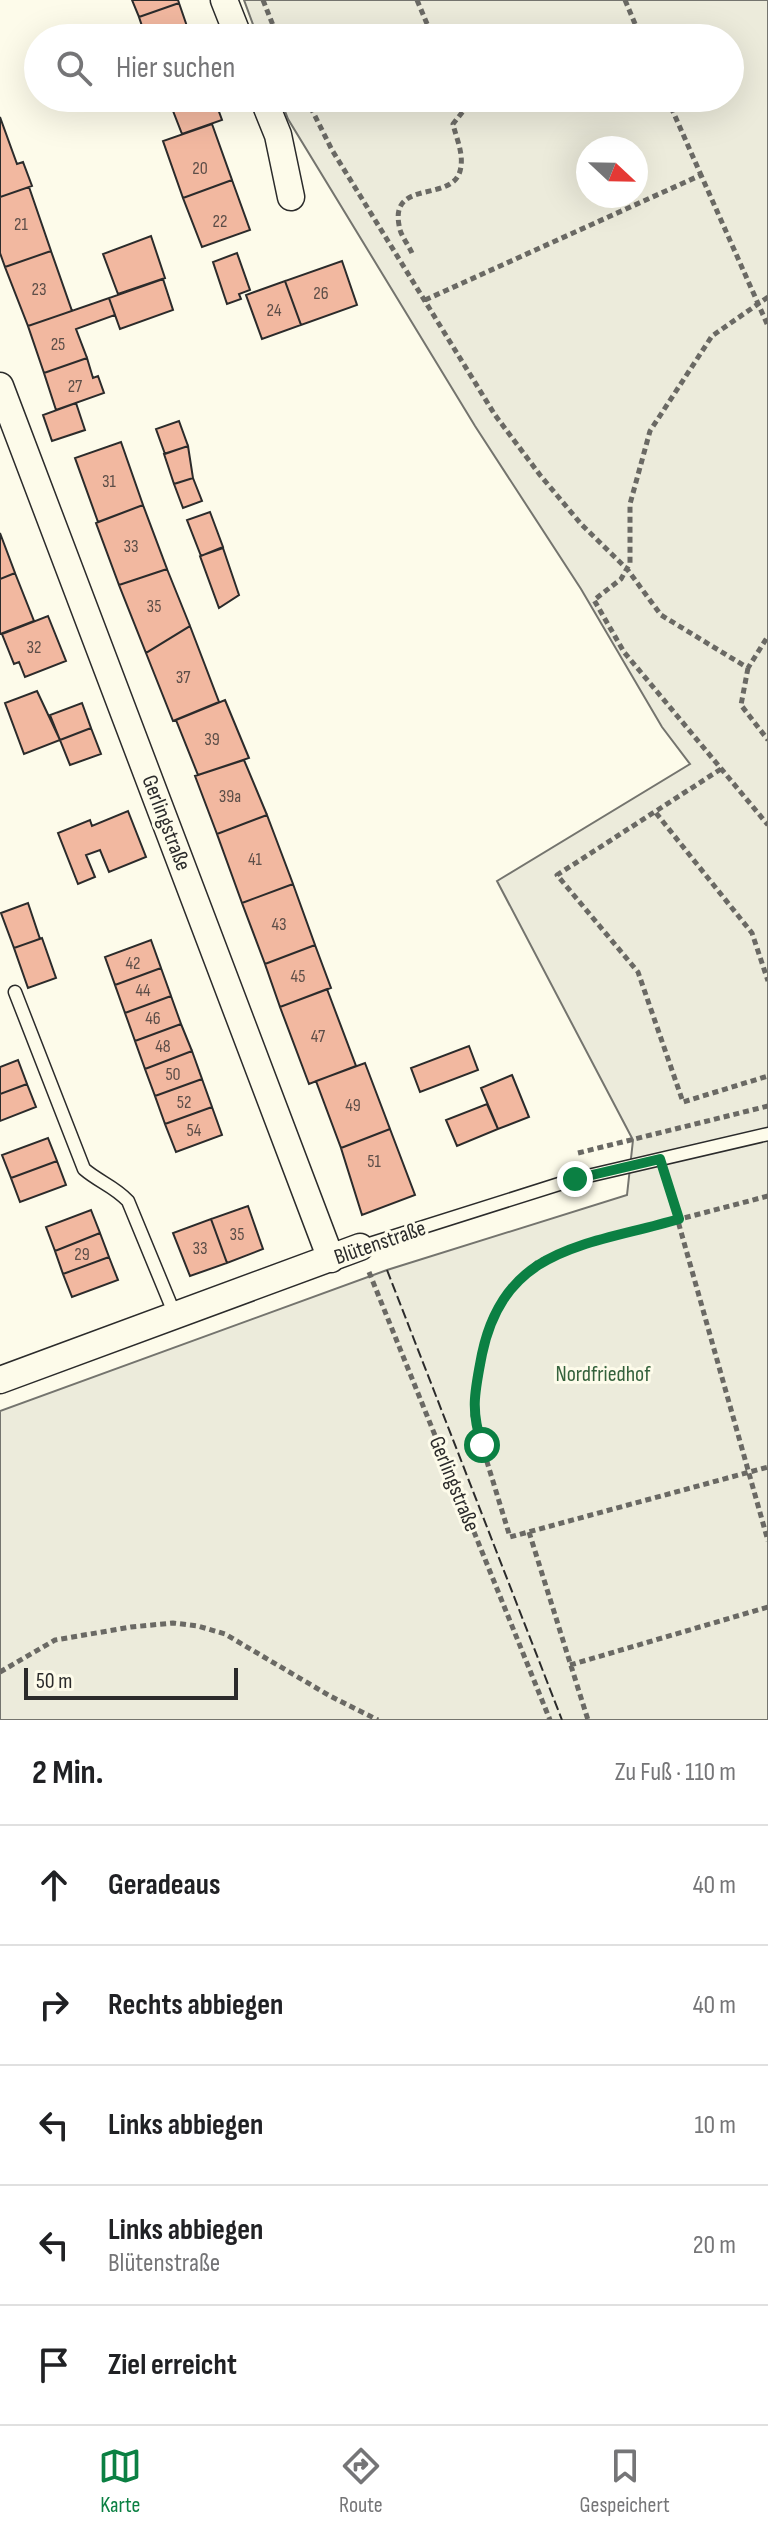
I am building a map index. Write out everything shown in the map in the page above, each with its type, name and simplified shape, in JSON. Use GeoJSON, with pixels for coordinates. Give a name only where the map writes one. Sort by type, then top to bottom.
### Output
{"type":"FeatureCollection","features":[{"type":"Feature","properties":{"kind":"street"},"geometry":{"type":"LineString","coordinates":[[224,0],[233,24]]}},
{"type":"Feature","properties":{"kind":"street"},"geometry":{"type":"LineString","coordinates":[[269,112],[278,135],[291,197]]}},
{"type":"Feature","properties":{"kind":"street","name":"Gerlingstraße"},"geometry":{"type":"LineString","coordinates":[[0,386],[331,1259]]}},
{"type":"Feature","properties":{"kind":"street","name":"Blütenstraße"},"geometry":{"type":"LineString","coordinates":[[0,1380],[360,1247]]}},
{"type":"Feature","properties":{"kind":"lane"},"geometry":{"type":"LineString","coordinates":[[15,992],[84,1169],[101,1183],[114,1186],[128,1201],[176,1317]]}},
{"type":"Feature","properties":{"kind":"lane","name":"Blütenstraße"},"geometry":{"type":"LineString","coordinates":[[360,1247],[575,1179],[768,1134]]}},
{"type":"Feature","properties":{"kind":"path"},"geometry":{"type":"LineString","coordinates":[[263,0],[272,24]]}},
{"type":"Feature","properties":{"kind":"path"},"geometry":{"type":"LineString","coordinates":[[417,0],[427,24]]}},
{"type":"Feature","properties":{"kind":"path"},"geometry":{"type":"LineString","coordinates":[[625,0],[635,24]]}},
{"type":"Feature","properties":{"kind":"path"},"geometry":{"type":"LineString","coordinates":[[313,112],[332,150],[495,415],[540,475],[581,524],[627,569],[661,615],[748,668]]}},
{"type":"Feature","properties":{"kind":"path"},"geometry":{"type":"LineString","coordinates":[[412,253],[399,229],[398,214],[411,194],[424,189],[444,189],[453,184],[461,169],[453,124],[462,112]]}},
{"type":"Feature","properties":{"kind":"path"},"geometry":{"type":"LineString","coordinates":[[673,112],[768,326]]}},
{"type":"Feature","properties":{"kind":"path"},"geometry":{"type":"LineString","coordinates":[[425,300],[701,175]]}},
{"type":"Feature","properties":{"kind":"path"},"geometry":{"type":"LineString","coordinates":[[768,297],[712,336],[650,431],[630,504],[627,569],[621,579],[594,600],[624,652],[768,825]]}},
{"type":"Feature","properties":{"kind":"path"},"geometry":{"type":"LineString","coordinates":[[768,636],[748,668],[741,705],[768,740]]}},
{"type":"Feature","properties":{"kind":"path"},"geometry":{"type":"LineString","coordinates":[[721,769],[557,875],[638,972],[683,1102],[768,1076]]}},
{"type":"Feature","properties":{"kind":"path"},"geometry":{"type":"LineString","coordinates":[[656,813],[752,933],[768,981]]}},
{"type":"Feature","properties":{"kind":"path"},"geometry":{"type":"LineString","coordinates":[[578,1153],[768,1106]]}},
{"type":"Feature","properties":{"kind":"path"},"geometry":{"type":"LineString","coordinates":[[660,1159],[768,1541]]}},
{"type":"Feature","properties":{"kind":"path"},"geometry":{"type":"LineString","coordinates":[[768,1196],[600,1240],[539,1261],[511,1286],[489,1322],[473,1416],[510,1537],[768,1467]]}},
{"type":"Feature","properties":{"kind":"path","name":"Gerlingstraße"},"geometry":{"type":"LineString","coordinates":[[360,1247],[550,1720]]}},
{"type":"Feature","properties":{"kind":"path"},"geometry":{"type":"LineString","coordinates":[[529,1532],[588,1720]]}},
{"type":"Feature","properties":{"kind":"path"},"geometry":{"type":"LineString","coordinates":[[570,1665],[768,1607]]}},
{"type":"Feature","properties":{"kind":"path"},"geometry":{"type":"LineString","coordinates":[[0,1672],[55,1640],[97,1631],[186,1624],[225,1634],[330,1696],[378,1720]]}},
{"type":"Feature","properties":{"kind":"green space","name":"Nordfriedhof"},"geometry":{"type":"Polygon","coordinates":[[[244,0],[768,0],[768,1720],[0,1720],[0,1411],[387,1270],[627,1195],[633,1140],[497,881],[690,764],[662,727],[581,589],[475,426],[285,112],[744,112],[744,24],[253,24],[244,0]]]}},
{"type":"Feature","properties":{"kind":"building"},"geometry":{"type":"Polygon","coordinates":[[[132,0],[178,0],[179,3],[139,17],[132,0]]]}},
{"type":"Feature","properties":{"kind":"building"},"geometry":{"type":"Polygon","coordinates":[[[179,3],[186,24],[141,24],[139,17],[179,3]]]}},
{"type":"Feature","properties":{"kind":"building"},"geometry":{"type":"Polygon","coordinates":[[[173,112],[219,112],[222,120],[182,134],[173,112]]]}},
{"type":"Feature","properties":{"kind":"building"},"geometry":{"type":"Polygon","coordinates":[[[0,117],[17,164],[23,162],[32,186],[0,197],[0,117]]]}},
{"type":"Feature","properties":{"kind":"building"},"geometry":{"type":"Polygon","coordinates":[[[212,124],[232,180],[183,198],[163,141],[212,124]]]}},
{"type":"Feature","properties":{"kind":"building"},"geometry":{"type":"Polygon","coordinates":[[[232,180],[250,230],[202,247],[183,198],[232,180]]]}},
{"type":"Feature","properties":{"kind":"building"},"geometry":{"type":"Polygon","coordinates":[[[29,187],[51,251],[5,267],[0,253],[0,197],[29,187]]]}},
{"type":"Feature","properties":{"kind":"building"},"geometry":{"type":"Polygon","coordinates":[[[151,236],[165,278],[118,294],[103,254],[151,236]]]}},
{"type":"Feature","properties":{"kind":"building"},"geometry":{"type":"Polygon","coordinates":[[[51,251],[72,311],[28,326],[5,267],[51,251]]]}},
{"type":"Feature","properties":{"kind":"building"},"geometry":{"type":"Polygon","coordinates":[[[237,253],[250,290],[239,294],[241,299],[227,304],[213,262],[237,253]]]}},
{"type":"Feature","properties":{"kind":"building"},"geometry":{"type":"Polygon","coordinates":[[[342,261],[357,305],[301,325],[285,281],[342,261]]]}},
{"type":"Feature","properties":{"kind":"building"},"geometry":{"type":"Polygon","coordinates":[[[163,279],[173,310],[120,329],[109,298],[163,279]]]}},
{"type":"Feature","properties":{"kind":"building"},"geometry":{"type":"Polygon","coordinates":[[[285,281],[301,325],[262,339],[246,295],[285,281]]]}},
{"type":"Feature","properties":{"kind":"building"},"geometry":{"type":"Polygon","coordinates":[[[109,298],[115,315],[76,329],[87,358],[44,373],[28,326],[109,298]]]}},
{"type":"Feature","properties":{"kind":"building"},"geometry":{"type":"Polygon","coordinates":[[[87,358],[93,378],[98,376],[104,393],[56,410],[44,373],[87,358]]]}},
{"type":"Feature","properties":{"kind":"building"},"geometry":{"type":"Polygon","coordinates":[[[76,403],[85,430],[52,441],[43,415],[76,403]]]}},
{"type":"Feature","properties":{"kind":"building"},"geometry":{"type":"Polygon","coordinates":[[[179,421],[188,446],[165,454],[156,429],[179,421]]]}},
{"type":"Feature","properties":{"kind":"building"},"geometry":{"type":"Polygon","coordinates":[[[121,442],[143,505],[98,522],[75,458],[121,442]]]}},
{"type":"Feature","properties":{"kind":"building"},"geometry":{"type":"Polygon","coordinates":[[[188,446],[193,478],[174,484],[164,454],[188,446]]]}},
{"type":"Feature","properties":{"kind":"building"},"geometry":{"type":"Polygon","coordinates":[[[193,478],[202,501],[183,508],[174,484],[193,478]]]}},
{"type":"Feature","properties":{"kind":"building"},"geometry":{"type":"Polygon","coordinates":[[[143,505],[167,569],[119,585],[96,523],[143,505]]]}},
{"type":"Feature","properties":{"kind":"building"},"geometry":{"type":"Polygon","coordinates":[[[210,512],[223,547],[201,556],[187,520],[210,512]]]}},
{"type":"Feature","properties":{"kind":"building"},"geometry":{"type":"Polygon","coordinates":[[[0,533],[15,573],[0,579],[0,533]]]}},
{"type":"Feature","properties":{"kind":"building"},"geometry":{"type":"Polygon","coordinates":[[[223,548],[239,595],[219,608],[200,556],[223,548]]]}},
{"type":"Feature","properties":{"kind":"building"},"geometry":{"type":"Polygon","coordinates":[[[167,569],[190,626],[146,653],[119,585],[167,569]]]}},
{"type":"Feature","properties":{"kind":"building"},"geometry":{"type":"Polygon","coordinates":[[[15,573],[34,621],[0,634],[0,579],[15,573]]]}},
{"type":"Feature","properties":{"kind":"building"},"geometry":{"type":"Polygon","coordinates":[[[48,616],[66,661],[25,677],[19,662],[14,664],[2,634],[48,616]]]}},
{"type":"Feature","properties":{"kind":"building"},"geometry":{"type":"Polygon","coordinates":[[[190,626],[219,702],[173,721],[146,653],[190,626]]]}},
{"type":"Feature","properties":{"kind":"building"},"geometry":{"type":"Polygon","coordinates":[[[37,691],[60,740],[24,754],[5,703],[37,691]]]}},
{"type":"Feature","properties":{"kind":"building"},"geometry":{"type":"Polygon","coordinates":[[[225,700],[249,758],[198,775],[176,720],[225,700]]]}},
{"type":"Feature","properties":{"kind":"building"},"geometry":{"type":"Polygon","coordinates":[[[82,703],[91,728],[60,740],[50,715],[82,703]]]}},
{"type":"Feature","properties":{"kind":"building"},"geometry":{"type":"Polygon","coordinates":[[[91,728],[101,754],[70,765],[60,740],[91,728]]]}},
{"type":"Feature","properties":{"kind":"building"},"geometry":{"type":"Polygon","coordinates":[[[244,760],[267,815],[217,834],[195,776],[244,760]]]}},
{"type":"Feature","properties":{"kind":"building"},"geometry":{"type":"Polygon","coordinates":[[[128,811],[146,857],[109,872],[100,850],[86,855],[95,877],[78,884],[58,833],[90,820],[92,826],[128,811]]]}},
{"type":"Feature","properties":{"kind":"building"},"geometry":{"type":"Polygon","coordinates":[[[267,815],[293,884],[242,903],[217,834],[267,815]]]}},
{"type":"Feature","properties":{"kind":"building"},"geometry":{"type":"Polygon","coordinates":[[[293,884],[315,945],[265,964],[242,903],[293,884]]]}},
{"type":"Feature","properties":{"kind":"building"},"geometry":{"type":"Polygon","coordinates":[[[28,903],[40,939],[14,948],[1,913],[28,903]]]}},
{"type":"Feature","properties":{"kind":"building"},"geometry":{"type":"Polygon","coordinates":[[[42,938],[56,978],[28,988],[14,948],[42,938]]]}},
{"type":"Feature","properties":{"kind":"building"},"geometry":{"type":"Polygon","coordinates":[[[151,940],[161,968],[115,985],[105,957],[151,940]]]}},
{"type":"Feature","properties":{"kind":"building"},"geometry":{"type":"Polygon","coordinates":[[[315,945],[331,988],[280,1007],[265,964],[315,945]]]}},
{"type":"Feature","properties":{"kind":"building"},"geometry":{"type":"Polygon","coordinates":[[[161,968],[171,996],[125,1013],[115,985],[161,968]]]}},
{"type":"Feature","properties":{"kind":"building"},"geometry":{"type":"Polygon","coordinates":[[[327,989],[356,1066],[309,1084],[280,1007],[327,989]]]}},
{"type":"Feature","properties":{"kind":"building"},"geometry":{"type":"Polygon","coordinates":[[[171,996],[181,1024],[135,1041],[125,1013],[171,996]]]}},
{"type":"Feature","properties":{"kind":"building"},"geometry":{"type":"Polygon","coordinates":[[[181,1024],[192,1051],[145,1069],[135,1041],[181,1024]]]}},
{"type":"Feature","properties":{"kind":"building"},"geometry":{"type":"Polygon","coordinates":[[[469,1046],[478,1070],[420,1092],[411,1068],[469,1046]]]}},
{"type":"Feature","properties":{"kind":"building"},"geometry":{"type":"Polygon","coordinates":[[[192,1051],[202,1079],[155,1096],[145,1069],[192,1051]]]}},
{"type":"Feature","properties":{"kind":"building"},"geometry":{"type":"Polygon","coordinates":[[[18,1060],[27,1084],[0,1094],[0,1067],[18,1060]]]}},
{"type":"Feature","properties":{"kind":"building"},"geometry":{"type":"Polygon","coordinates":[[[365,1063],[390,1129],[341,1148],[316,1081],[365,1063]]]}},
{"type":"Feature","properties":{"kind":"building"},"geometry":{"type":"Polygon","coordinates":[[[512,1075],[529,1117],[498,1129],[481,1088],[512,1075]]]}},
{"type":"Feature","properties":{"kind":"building"},"geometry":{"type":"Polygon","coordinates":[[[202,1079],[212,1107],[165,1124],[155,1096],[202,1079]]]}},
{"type":"Feature","properties":{"kind":"building"},"geometry":{"type":"Polygon","coordinates":[[[27,1084],[36,1107],[0,1121],[0,1094],[27,1084]]]}},
{"type":"Feature","properties":{"kind":"building"},"geometry":{"type":"Polygon","coordinates":[[[487,1104],[498,1129],[457,1146],[446,1120],[487,1104]]]}},
{"type":"Feature","properties":{"kind":"building"},"geometry":{"type":"Polygon","coordinates":[[[212,1107],[222,1135],[176,1152],[165,1124],[212,1107]]]}},
{"type":"Feature","properties":{"kind":"building"},"geometry":{"type":"Polygon","coordinates":[[[390,1129],[415,1195],[362,1215],[341,1148],[390,1129]]]}},
{"type":"Feature","properties":{"kind":"building"},"geometry":{"type":"Polygon","coordinates":[[[48,1138],[57,1161],[11,1178],[2,1155],[48,1138]]]}},
{"type":"Feature","properties":{"kind":"building"},"geometry":{"type":"Polygon","coordinates":[[[57,1161],[66,1185],[20,1202],[11,1178],[57,1161]]]}},
{"type":"Feature","properties":{"kind":"building"},"geometry":{"type":"Polygon","coordinates":[[[248,1206],[263,1249],[227,1263],[211,1219],[248,1206]]]}},
{"type":"Feature","properties":{"kind":"building"},"geometry":{"type":"Polygon","coordinates":[[[91,1210],[100,1233],[55,1251],[46,1227],[91,1210]]]}},
{"type":"Feature","properties":{"kind":"building"},"geometry":{"type":"Polygon","coordinates":[[[211,1219],[227,1263],[190,1276],[173,1233],[211,1219]]]}},
{"type":"Feature","properties":{"kind":"building"},"geometry":{"type":"Polygon","coordinates":[[[100,1233],[109,1257],[63,1274],[55,1251],[100,1233]]]}},
{"type":"Feature","properties":{"kind":"building"},"geometry":{"type":"Polygon","coordinates":[[[109,1257],[118,1280],[72,1297],[63,1274],[109,1257]]]}},
{"type":"Feature","properties":{"kind":"fence"},"geometry":{"type":"LineString","coordinates":[[387,1270],[562,1720]]}},
{"type":"Feature","properties":{"kind":"route"},"geometry":{"type":"LineString","coordinates":[[482,1445],[473,1416],[478,1377],[489,1322],[511,1286],[539,1261],[600,1240],[679,1219],[660,1159],[575,1179]]}}]}
